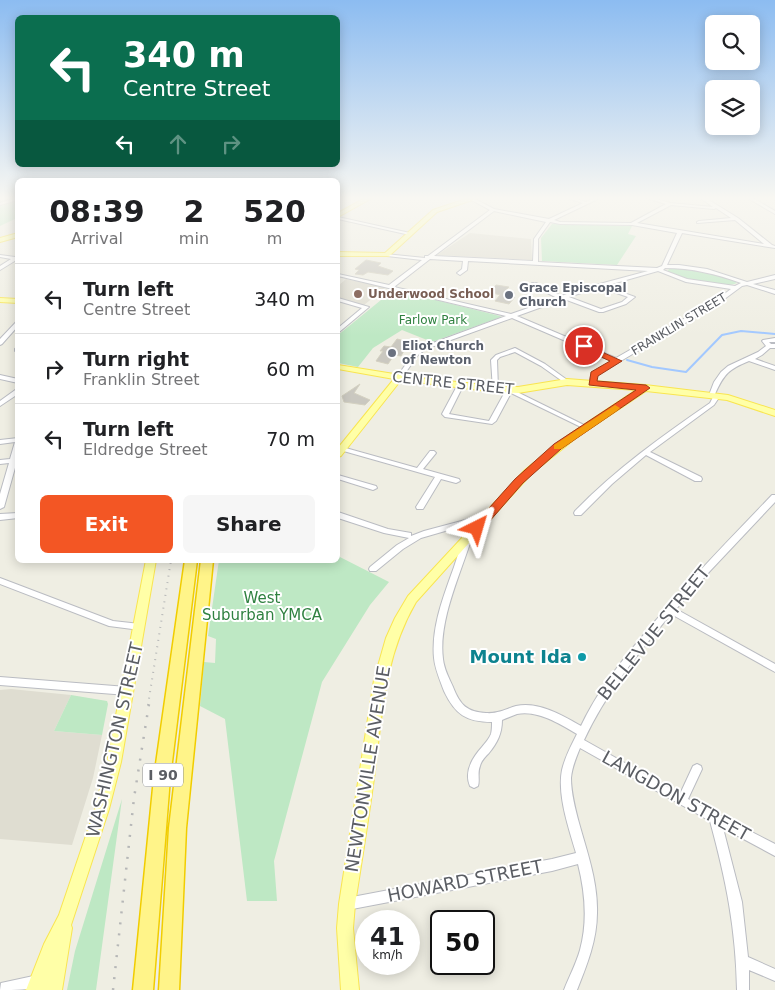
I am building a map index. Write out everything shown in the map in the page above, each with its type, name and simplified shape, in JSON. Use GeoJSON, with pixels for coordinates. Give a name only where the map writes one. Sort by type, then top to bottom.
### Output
{"type":"FeatureCollection","features":[{"type":"Feature","properties":{"kind":"highway","name":"I 90"},"geometry":{"type":"LineString","coordinates":[[143,990],[162,778],[191,563]]}},
{"type":"Feature","properties":{"kind":"highway","name":"I 90"},"geometry":{"type":"LineString","coordinates":[[169,990],[170,939],[184,766],[206,563]]}},
{"type":"Feature","properties":{"kind":"main road"},"geometry":{"type":"LineString","coordinates":[[340,254],[387,255],[400,243]]}},
{"type":"Feature","properties":{"kind":"main road"},"geometry":{"type":"LineString","coordinates":[[0,300],[15,300]]}},
{"type":"Feature","properties":{"kind":"main road","name":"CENTRE STREET"},"geometry":{"type":"LineString","coordinates":[[340,367],[399,378],[509,390],[566,382],[646,388],[741,401],[775,413]]}},
{"type":"Feature","properties":{"kind":"main road"},"geometry":{"type":"LineString","coordinates":[[340,451],[399,378]]}},
{"type":"Feature","properties":{"kind":"main road","name":"NEWTONVILLE AVENUE"},"geometry":{"type":"LineString","coordinates":[[350,990],[345,928],[347,904],[377,693],[391,640],[412,599],[537,464],[585,427],[646,388]]}},
{"type":"Feature","properties":{"kind":"main road","name":"WASHINGTON STREET"},"geometry":{"type":"LineString","coordinates":[[38,987],[66,918],[102,809],[140,627],[151,563]]}},
{"type":"Feature","properties":{"kind":"main road","name":"WASHINGTON STREET"},"geometry":{"type":"LineString","coordinates":[[54,984],[66,918]]}},
{"type":"Feature","properties":{"kind":"street"},"geometry":{"type":"LineString","coordinates":[[387,255],[404,258],[425,258],[436,255],[452,243]]}},
{"type":"Feature","properties":{"kind":"street"},"geometry":{"type":"LineString","coordinates":[[534,243],[535,262]]}},
{"type":"Feature","properties":{"kind":"street"},"geometry":{"type":"LineString","coordinates":[[661,268],[674,243]]}},
{"type":"Feature","properties":{"kind":"street"},"geometry":{"type":"LineString","coordinates":[[754,243],[772,246]]}},
{"type":"Feature","properties":{"kind":"street"},"geometry":{"type":"LineString","coordinates":[[436,255],[466,259],[661,268],[679,267],[714,272],[745,284],[775,292]]}},
{"type":"Feature","properties":{"kind":"street"},"geometry":{"type":"LineString","coordinates":[[0,256],[15,257]]}},
{"type":"Feature","properties":{"kind":"street"},"geometry":{"type":"LineString","coordinates":[[0,268],[15,258]]}},
{"type":"Feature","properties":{"kind":"street"},"geometry":{"type":"LineString","coordinates":[[391,286],[425,258]]}},
{"type":"Feature","properties":{"kind":"street"},"geometry":{"type":"LineString","coordinates":[[460,273],[464,270],[466,259]]}},
{"type":"Feature","properties":{"kind":"street"},"geometry":{"type":"LineString","coordinates":[[399,378],[416,354],[424,348],[563,297],[661,268],[686,280],[736,288]]}},
{"type":"Feature","properties":{"kind":"street"},"geometry":{"type":"LineString","coordinates":[[340,275],[512,316],[617,361]]}},
{"type":"Feature","properties":{"kind":"street","name":"FRANKLIN STREET"},"geometry":{"type":"LineString","coordinates":[[592,383],[594,374],[717,302],[736,288],[775,276]]}},
{"type":"Feature","properties":{"kind":"street"},"geometry":{"type":"LineString","coordinates":[[534,284],[600,311],[608,306],[624,303],[632,297],[600,286]]}},
{"type":"Feature","properties":{"kind":"street"},"geometry":{"type":"LineString","coordinates":[[340,300],[366,307],[340,329]]}},
{"type":"Feature","properties":{"kind":"street"},"geometry":{"type":"LineString","coordinates":[[0,343],[15,326]]}},
{"type":"Feature","properties":{"kind":"street"},"geometry":{"type":"LineString","coordinates":[[578,513],[612,478],[712,404],[724,371],[772,346],[765,341],[775,340]]}},
{"type":"Feature","properties":{"kind":"street"},"geometry":{"type":"LineString","coordinates":[[495,389],[494,360],[498,356],[515,350],[543,365],[566,382]]}},
{"type":"Feature","properties":{"kind":"street"},"geometry":{"type":"LineString","coordinates":[[748,360],[775,368]]}},
{"type":"Feature","properties":{"kind":"street"},"geometry":{"type":"LineString","coordinates":[[0,377],[15,380]]}},
{"type":"Feature","properties":{"kind":"street"},"geometry":{"type":"LineString","coordinates":[[460,386],[446,416],[485,423],[493,422],[509,390],[585,427]]}},
{"type":"Feature","properties":{"kind":"street"},"geometry":{"type":"LineString","coordinates":[[0,404],[15,394]]}},
{"type":"Feature","properties":{"kind":"street"},"geometry":{"type":"LineString","coordinates":[[0,442],[15,440]]}},
{"type":"Feature","properties":{"kind":"street"},"geometry":{"type":"LineString","coordinates":[[340,451],[456,481]]}},
{"type":"Feature","properties":{"kind":"street"},"geometry":{"type":"LineString","coordinates":[[0,507],[15,452]]}},
{"type":"Feature","properties":{"kind":"street"},"geometry":{"type":"LineString","coordinates":[[645,452],[698,479]]}},
{"type":"Feature","properties":{"kind":"street"},"geometry":{"type":"LineString","coordinates":[[418,470],[432,453]]}},
{"type":"Feature","properties":{"kind":"street"},"geometry":{"type":"LineString","coordinates":[[0,462],[12,461]]}},
{"type":"Feature","properties":{"kind":"street"},"geometry":{"type":"LineString","coordinates":[[420,507],[439,476]]}},
{"type":"Feature","properties":{"kind":"street"},"geometry":{"type":"LineString","coordinates":[[340,478],[373,488]]}},
{"type":"Feature","properties":{"kind":"street","name":"BELLEVUE STREET"},"geometry":{"type":"LineString","coordinates":[[570,990],[582,966],[591,930],[593,904],[588,874],[567,798],[566,777],[568,764],[605,690],[669,609],[703,570],[775,498]]}},
{"type":"Feature","properties":{"kind":"street"},"geometry":{"type":"LineString","coordinates":[[340,516],[388,531],[412,536],[470,522],[489,514]]}},
{"type":"Feature","properties":{"kind":"street"},"geometry":{"type":"LineString","coordinates":[[0,517],[15,515]]}},
{"type":"Feature","properties":{"kind":"street"},"geometry":{"type":"LineString","coordinates":[[373,569],[412,536]]}},
{"type":"Feature","properties":{"kind":"street"},"geometry":{"type":"LineString","coordinates":[[467,540],[441,629],[438,655],[444,678],[455,706],[468,714],[497,718],[498,727],[493,743],[474,767],[474,783]]}},
{"type":"Feature","properties":{"kind":"street"},"geometry":{"type":"LineString","coordinates":[[0,581],[112,624],[140,627]]}},
{"type":"Feature","properties":{"kind":"street"},"geometry":{"type":"LineString","coordinates":[[669,609],[775,668]]}},
{"type":"Feature","properties":{"kind":"street"},"geometry":{"type":"LineString","coordinates":[[0,681],[127,691]]}},
{"type":"Feature","properties":{"kind":"street","name":"LANGDON STREET"},"geometry":{"type":"LineString","coordinates":[[497,718],[518,710],[528,710],[551,716],[580,737],[682,801],[775,850]]}},
{"type":"Feature","properties":{"kind":"street"},"geometry":{"type":"LineString","coordinates":[[682,801],[697,769]]}},
{"type":"Feature","properties":{"kind":"street"},"geometry":{"type":"LineString","coordinates":[[714,817],[740,916],[744,961],[743,990]]}},
{"type":"Feature","properties":{"kind":"street","name":"HOWARD STREET"},"geometry":{"type":"LineString","coordinates":[[347,904],[583,857]]}},
{"type":"Feature","properties":{"kind":"street"},"geometry":{"type":"LineString","coordinates":[[744,961],[775,975]]}},
{"type":"Feature","properties":{"kind":"street"},"geometry":{"type":"LineString","coordinates":[[1,989],[54,984]]}},
{"type":"Feature","properties":{"kind":"shaded area"},"geometry":{"type":"Polygon","coordinates":[[[455,243],[531,243],[532,260],[437,255],[455,243]]]}},
{"type":"Feature","properties":{"kind":"shaded area","name":"Underwood School"},"geometry":{"type":"Polygon","coordinates":[[[346,279],[385,288],[364,305],[340,299],[340,284],[346,279]]]}},
{"type":"Feature","properties":{"kind":"shaded area"},"geometry":{"type":"Polygon","coordinates":[[[11,689],[71,695],[54,731],[102,735],[93,778],[72,845],[0,839],[0,690],[11,689]]]}},
{"type":"Feature","properties":{"kind":"green space"},"geometry":{"type":"Polygon","coordinates":[[[541,243],[631,243],[617,265],[542,261],[541,243]]]}},
{"type":"Feature","properties":{"kind":"green space"},"geometry":{"type":"Polygon","coordinates":[[[669,269],[686,269],[714,273],[737,283],[722,285],[702,283],[667,272],[669,269]]]}},
{"type":"Feature","properties":{"kind":"green space","name":"Farlow Park"},"geometry":{"type":"Polygon","coordinates":[[[396,290],[501,317],[432,342],[402,330],[373,348],[358,367],[340,363],[340,333],[392,291],[396,290]]]}},
{"type":"Feature","properties":{"kind":"green space","name":"West Suburban YMCA"},"geometry":{"type":"Polygon","coordinates":[[[340,557],[389,582],[370,605],[322,682],[274,861],[277,901],[247,901],[225,719],[200,706],[204,662],[215,663],[216,639],[208,636],[219,563],[340,563],[340,557]]]}},
{"type":"Feature","properties":{"kind":"green space"},"geometry":{"type":"Polygon","coordinates":[[[71,695],[107,701],[102,735],[54,731],[71,695]]]}},
{"type":"Feature","properties":{"kind":"green space"},"geometry":{"type":"Polygon","coordinates":[[[122,799],[96,990],[67,990],[75,951],[122,799]]]}},
{"type":"Feature","properties":{"kind":"building"},"geometry":{"type":"Polygon","coordinates":[[[366,260],[381,263],[378,266],[393,271],[388,275],[368,272],[363,275],[355,274],[359,270],[355,269],[366,260]]]}},
{"type":"Feature","properties":{"kind":"building","name":"Grace Episcopal Church"},"geometry":{"type":"Polygon","coordinates":[[[496,285],[509,287],[505,291],[515,293],[511,298],[515,297],[509,304],[495,301],[500,295],[489,292],[496,285]]]}},
{"type":"Feature","properties":{"kind":"building","name":"Eliot Church of Newton"},"geometry":{"type":"Polygon","coordinates":[[[397,339],[409,342],[401,356],[394,355],[388,364],[376,361],[384,346],[391,347],[397,339]]]}},
{"type":"Feature","properties":{"kind":"building"},"geometry":{"type":"Polygon","coordinates":[[[360,384],[354,393],[370,400],[365,405],[344,402],[342,396],[360,384]]]}},
{"type":"Feature","properties":{"kind":"waterway"},"geometry":{"type":"LineString","coordinates":[[627,360],[652,367],[686,372],[722,335],[741,331],[775,334]]}},
{"type":"Feature","properties":{"kind":"railway"},"geometry":{"type":"LineString","coordinates":[[148,705],[171,563]]}},
{"type":"Feature","properties":{"kind":"railway"},"geometry":{"type":"LineString","coordinates":[[113,990],[134,798],[149,704]]}},
{"type":"Feature","properties":{"kind":"slow traffic"},"geometry":{"type":"LineString","coordinates":[[557,447],[615,408]]}},
{"type":"Feature","properties":{"kind":"place","name":"Underwood School"},"geometry":{"type":"Point","coordinates":[358,294]}},
{"type":"Feature","properties":{"kind":"place","name":"Grace Episcopal Church"},"geometry":{"type":"Point","coordinates":[509,295]}},
{"type":"Feature","properties":{"kind":"place","name":"Eliot Church of Newton"},"geometry":{"type":"Point","coordinates":[392,353]}},
{"type":"Feature","properties":{"kind":"place","name":"Mount Ida"},"geometry":{"type":"Point","coordinates":[582,657]}},
{"type":"Feature","properties":{"kind":"route"},"geometry":{"type":"LineString","coordinates":[[477,528],[499,502],[537,464],[572,436],[646,388],[592,383],[594,374],[617,361],[584,346]]}}]}
